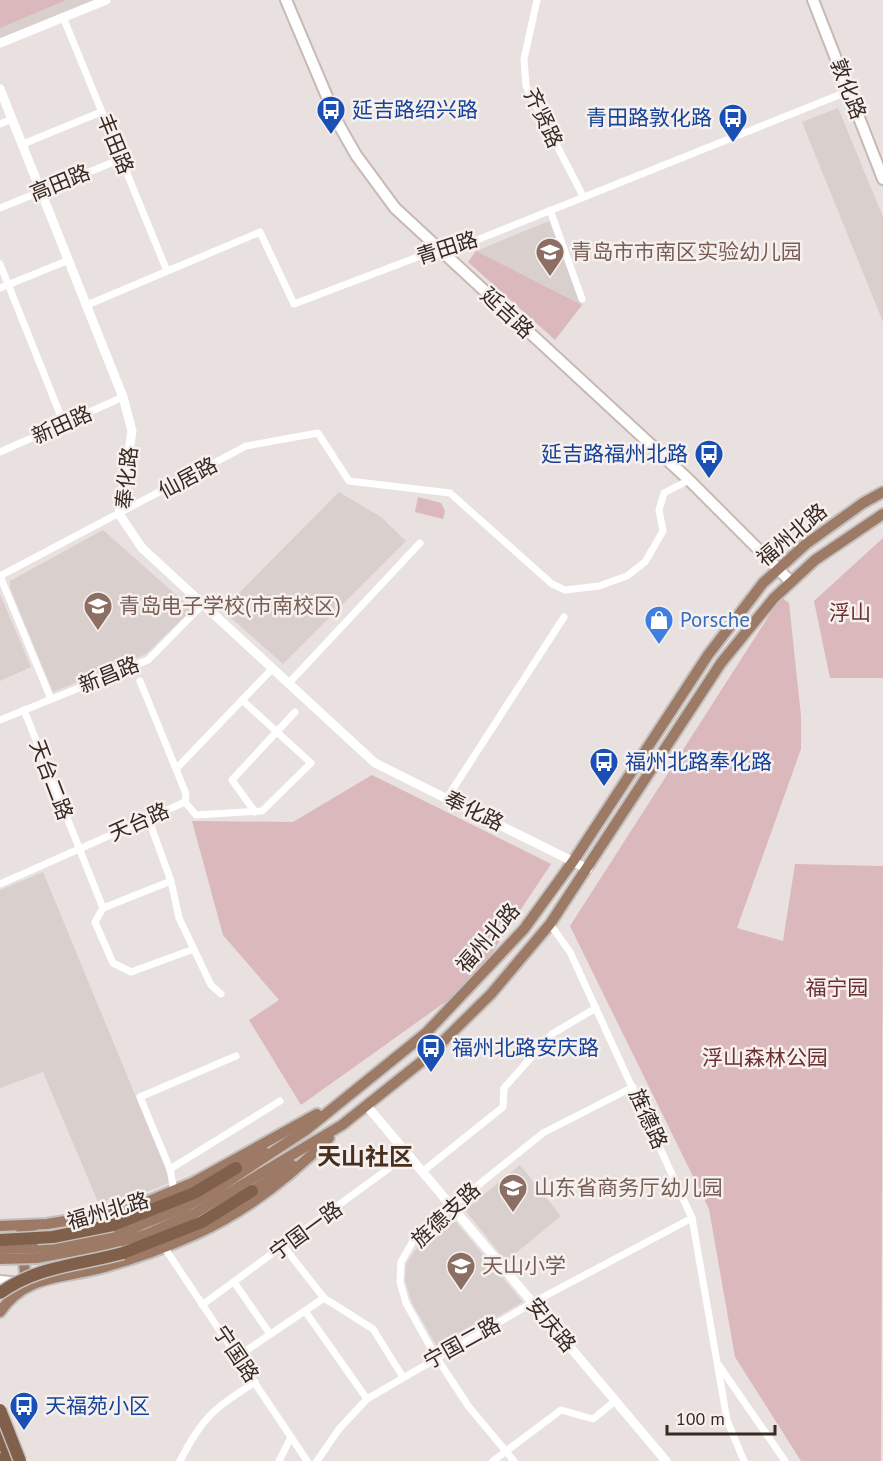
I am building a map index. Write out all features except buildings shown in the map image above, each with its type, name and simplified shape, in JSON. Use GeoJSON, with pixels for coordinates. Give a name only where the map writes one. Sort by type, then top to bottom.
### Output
{"type":"FeatureCollection","features":[{"type":"Feature","properties":{"kind":"highway"},"geometry":{"type":"LineString","coordinates":[[0,1240],[53,1237],[113,1225],[194,1192],[236,1168]]}},
{"type":"Feature","properties":{"kind":"highway"},"geometry":{"type":"LineString","coordinates":[[0,1293],[19,1279],[42,1270],[123,1253],[202,1222],[252,1191]]}},
{"type":"Feature","properties":{"kind":"highway"},"geometry":{"type":"LineString","coordinates":[[2,1415],[20,1461]]}},
{"type":"Feature","properties":{"kind":"highway"},"geometry":{"type":"LineString","coordinates":[[0,1435],[11,1461]]}},
{"type":"Feature","properties":{"kind":"main road","name":"延吉路"},"geometry":{"type":"LineString","coordinates":[[286,0],[339,125],[356,155],[395,208],[442,254],[689,480],[790,581]]}},
{"type":"Feature","properties":{"kind":"main road","name":"敦化路"},"geometry":{"type":"LineString","coordinates":[[813,0],[883,178]]}},
{"type":"Feature","properties":{"kind":"main road","name":"福州北路"},"geometry":{"type":"LineString","coordinates":[[0,1259],[108,1236],[185,1207],[264,1160],[306,1130],[334,1104],[394,1060],[473,986],[524,929],[574,860],[708,655],[778,567],[853,510],[883,492]]}},
{"type":"Feature","properties":{"kind":"main road","name":"福州北路"},"geometry":{"type":"LineString","coordinates":[[0,1249],[35,1253],[108,1245],[173,1223],[218,1201],[342,1125],[367,1106],[451,1035],[491,994],[550,924],[721,663],[790,581],[883,514]]}},
{"type":"Feature","properties":{"kind":"main road"},"geometry":{"type":"LineString","coordinates":[[31,1284],[25,1273],[21,1233],[27,1227],[124,1211],[174,1191],[334,1104]]}},
{"type":"Feature","properties":{"kind":"main road"},"geometry":{"type":"LineString","coordinates":[[236,1168],[305,1121]]}},
{"type":"Feature","properties":{"kind":"main road"},"geometry":{"type":"LineString","coordinates":[[0,1281],[31,1284],[99,1269],[164,1248],[198,1233],[266,1193],[342,1125]]}},
{"type":"Feature","properties":{"kind":"main road"},"geometry":{"type":"LineString","coordinates":[[252,1191],[318,1148]]}},
{"type":"Feature","properties":{"kind":"main road"},"geometry":{"type":"LineString","coordinates":[[0,1226],[39,1225]]}},
{"type":"Feature","properties":{"kind":"main road"},"geometry":{"type":"LineString","coordinates":[[0,1312],[11,1296],[31,1284]]}},
{"type":"Feature","properties":{"kind":"main road"},"geometry":{"type":"LineString","coordinates":[[0,1401],[2,1415]]}},
{"type":"Feature","properties":{"kind":"street"},"geometry":{"type":"LineString","coordinates":[[0,43],[106,0]]}},
{"type":"Feature","properties":{"kind":"street","name":"齐贤路"},"geometry":{"type":"LineString","coordinates":[[537,0],[524,59],[526,86],[583,196]]}},
{"type":"Feature","properties":{"kind":"street","name":"丰田路"},"geometry":{"type":"LineString","coordinates":[[63,17],[167,271]]}},
{"type":"Feature","properties":{"kind":"street","name":"奉化路"},"geometry":{"type":"LineString","coordinates":[[0,88],[123,397],[132,431],[119,514],[142,548],[375,763],[574,860],[588,869]]}},
{"type":"Feature","properties":{"kind":"street","name":"青田路"},"geometry":{"type":"LineString","coordinates":[[87,305],[260,232],[294,304],[423,255],[442,254],[849,91]]}},
{"type":"Feature","properties":{"kind":"street"},"geometry":{"type":"LineString","coordinates":[[23,144],[101,112]]}},
{"type":"Feature","properties":{"kind":"street"},"geometry":{"type":"LineString","coordinates":[[0,124],[12,119]]}},
{"type":"Feature","properties":{"kind":"street","name":"高田路"},"geometry":{"type":"LineString","coordinates":[[0,208],[120,159]]}},
{"type":"Feature","properties":{"kind":"street"},"geometry":{"type":"LineString","coordinates":[[550,210],[582,299]]}},
{"type":"Feature","properties":{"kind":"street"},"geometry":{"type":"LineString","coordinates":[[0,288],[69,260]]}},
{"type":"Feature","properties":{"kind":"street"},"geometry":{"type":"LineString","coordinates":[[0,264],[64,424]]}},
{"type":"Feature","properties":{"kind":"street","name":"新田路"},"geometry":{"type":"LineString","coordinates":[[0,452],[123,397]]}},
{"type":"Feature","properties":{"kind":"street","name":"仙居路"},"geometry":{"type":"LineString","coordinates":[[0,576],[246,446],[318,433],[349,481],[450,493],[552,584],[565,590],[599,586],[627,576],[645,562],[663,531],[659,510],[664,494],[689,480]]}},
{"type":"Feature","properties":{"kind":"street"},"geometry":{"type":"LineString","coordinates":[[288,684],[420,543]]}},
{"type":"Feature","properties":{"kind":"street"},"geometry":{"type":"LineString","coordinates":[[0,576],[51,699]]}},
{"type":"Feature","properties":{"kind":"street","name":"新昌路"},"geometry":{"type":"LineString","coordinates":[[0,720],[148,660],[202,605]]}},
{"type":"Feature","properties":{"kind":"street"},"geometry":{"type":"LineString","coordinates":[[447,798],[564,617]]}},
{"type":"Feature","properties":{"kind":"street"},"geometry":{"type":"LineString","coordinates":[[176,769],[272,669]]}},
{"type":"Feature","properties":{"kind":"street","name":"天台路"},"geometry":{"type":"LineString","coordinates":[[0,884],[185,802],[186,794],[140,681]]}},
{"type":"Feature","properties":{"kind":"street"},"geometry":{"type":"LineString","coordinates":[[185,802],[196,815],[262,811],[311,763],[242,700]]}},
{"type":"Feature","properties":{"kind":"street","name":"天台二路"},"geometry":{"type":"LineString","coordinates":[[24,710],[77,849],[103,908]]}},
{"type":"Feature","properties":{"kind":"street"},"geometry":{"type":"LineString","coordinates":[[255,812],[232,780],[295,712]]}},
{"type":"Feature","properties":{"kind":"street"},"geometry":{"type":"LineString","coordinates":[[148,818],[171,881],[179,918],[211,985],[221,994]]}},
{"type":"Feature","properties":{"kind":"street"},"geometry":{"type":"LineString","coordinates":[[171,881],[103,908],[95,922],[113,963],[131,972],[194,949]]}},
{"type":"Feature","properties":{"kind":"street","name":"旌德路"},"geometry":{"type":"LineString","coordinates":[[550,924],[570,952],[692,1218],[727,1420],[744,1461]]}},
{"type":"Feature","properties":{"kind":"street"},"geometry":{"type":"LineString","coordinates":[[422,1172],[503,1107],[504,1088],[552,1034],[596,1008]]}},
{"type":"Feature","properties":{"kind":"street"},"geometry":{"type":"LineString","coordinates":[[174,1191],[170,1169],[140,1097],[236,1056]]}},
{"type":"Feature","properties":{"kind":"street","name":"旌德支路"},"geometry":{"type":"LineString","coordinates":[[514,1461],[469,1407],[436,1357],[406,1303],[400,1282],[401,1262],[413,1241],[451,1207],[543,1133],[633,1087]]}},
{"type":"Feature","properties":{"kind":"street"},"geometry":{"type":"LineString","coordinates":[[170,1169],[280,1101]]}},
{"type":"Feature","properties":{"kind":"street","name":"安庆路"},"geometry":{"type":"LineString","coordinates":[[367,1106],[666,1461]]}},
{"type":"Feature","properties":{"kind":"street","name":"宁国一路"},"geometry":{"type":"LineString","coordinates":[[202,1305],[408,1155]]}},
{"type":"Feature","properties":{"kind":"street","name":"宁国二路"},"geometry":{"type":"LineString","coordinates":[[317,1461],[339,1429],[367,1399],[532,1303],[692,1218]]}},
{"type":"Feature","properties":{"kind":"street"},"geometry":{"type":"LineString","coordinates":[[284,1246],[324,1298],[373,1329],[404,1377]]}},
{"type":"Feature","properties":{"kind":"street","name":"宁国路"},"geometry":{"type":"LineString","coordinates":[[164,1248],[307,1461]]}},
{"type":"Feature","properties":{"kind":"street"},"geometry":{"type":"LineString","coordinates":[[234,1282],[270,1334]]}},
{"type":"Feature","properties":{"kind":"street"},"geometry":{"type":"LineString","coordinates":[[238,1356],[324,1298]]}},
{"type":"Feature","properties":{"kind":"street"},"geometry":{"type":"LineString","coordinates":[[305,1311],[367,1399]]}},
{"type":"Feature","properties":{"kind":"street","name":"旌德路"},"geometry":{"type":"LineString","coordinates":[[717,1362],[785,1461]]}},
{"type":"Feature","properties":{"kind":"street"},"geometry":{"type":"LineString","coordinates":[[180,1461],[195,1432],[214,1408],[255,1382]]}},
{"type":"Feature","properties":{"kind":"street"},"geometry":{"type":"LineString","coordinates":[[493,1461],[561,1410],[593,1419],[615,1401]]}},
{"type":"Feature","properties":{"kind":"street"},"geometry":{"type":"LineString","coordinates":[[279,1461],[291,1437]]}},
{"type":"Feature","properties":{"kind":"shaded area"},"geometry":{"type":"Polygon","coordinates":[[[0,0],[106,0],[0,42],[0,0]]]}},
{"type":"Feature","properties":{"kind":"shaded area"},"geometry":{"type":"Polygon","coordinates":[[[838,108],[883,217],[883,322],[802,122],[838,108]]]}},
{"type":"Feature","properties":{"kind":"shaded area","name":"青岛市市南区实验幼儿园"},"geometry":{"type":"Polygon","coordinates":[[[549,221],[582,305],[476,251],[549,221]]]}},
{"type":"Feature","properties":{"kind":"shaded area"},"geometry":{"type":"Polygon","coordinates":[[[339,492],[381,517],[406,541],[283,664],[222,610],[339,492]]]}},
{"type":"Feature","properties":{"kind":"shaded area","name":"青岛电子学校(市南校区)"},"geometry":{"type":"Polygon","coordinates":[[[103,530],[192,609],[146,654],[53,692],[10,588],[10,581],[103,530]]]}},
{"type":"Feature","properties":{"kind":"shaded area"},"geometry":{"type":"Polygon","coordinates":[[[0,594],[31,667],[0,681],[0,594]]]}},
{"type":"Feature","properties":{"kind":"shaded area"},"geometry":{"type":"Polygon","coordinates":[[[43,872],[171,1182],[140,1195],[98,1202],[43,1072],[0,1088],[0,890],[43,872]]]}},
{"type":"Feature","properties":{"kind":"shaded area","name":"山东省商务厅幼儿园"},"geometry":{"type":"Polygon","coordinates":[[[520,1165],[561,1216],[506,1261],[465,1210],[520,1165]]]}},
{"type":"Feature","properties":{"kind":"shaded area","name":"天山小学"},"geometry":{"type":"Polygon","coordinates":[[[451,1216],[523,1302],[439,1350],[412,1303],[405,1281],[406,1264],[418,1246],[451,1216]]]}},
{"type":"Feature","properties":{"kind":"green space"},"geometry":{"type":"Polygon","coordinates":[[[0,0],[66,0],[0,28],[0,0]]]}},
{"type":"Feature","properties":{"kind":"green space"},"geometry":{"type":"Polygon","coordinates":[[[476,251],[582,305],[555,340],[468,262],[476,251]]]}},
{"type":"Feature","properties":{"kind":"green space"},"geometry":{"type":"Polygon","coordinates":[[[418,497],[441,503],[445,511],[443,519],[415,512],[418,497]]]}},
{"type":"Feature","properties":{"kind":"green space","name":"浮山"},"geometry":{"type":"Polygon","coordinates":[[[883,538],[883,678],[830,678],[814,601],[883,538]]]}},
{"type":"Feature","properties":{"kind":"green space","name":"浮山森林公园"},"geometry":{"type":"Polygon","coordinates":[[[781,597],[789,603],[801,716],[801,749],[737,928],[783,941],[795,864],[883,866],[881,1461],[801,1461],[735,1357],[709,1209],[570,926],[781,597]]]}},
{"type":"Feature","properties":{"kind":"green space"},"geometry":{"type":"Polygon","coordinates":[[[372,775],[551,864],[486,962],[451,998],[301,1105],[249,1020],[279,1000],[223,935],[192,821],[293,822],[372,775]]]}},
{"type":"Feature","properties":{"kind":"place","name":"延吉路绍兴路"},"geometry":{"type":"Point","coordinates":[331,136]}},
{"type":"Feature","properties":{"kind":"place","name":"青田路敦化路"},"geometry":{"type":"Point","coordinates":[733,144]}},
{"type":"Feature","properties":{"kind":"place","name":"青岛市市南区实验幼儿园"},"geometry":{"type":"Point","coordinates":[550,278]}},
{"type":"Feature","properties":{"kind":"place","name":"延吉路福州北路"},"geometry":{"type":"Point","coordinates":[709,480]}},
{"type":"Feature","properties":{"kind":"place","name":"青岛电子学校(市南校区)"},"geometry":{"type":"Point","coordinates":[98,632]}},
{"type":"Feature","properties":{"kind":"place","name":"Porsche"},"geometry":{"type":"Point","coordinates":[659,646]}},
{"type":"Feature","properties":{"kind":"place","name":"福州北路奉化路"},"geometry":{"type":"Point","coordinates":[604,788]}},
{"type":"Feature","properties":{"kind":"place","name":"福州北路安庆路"},"geometry":{"type":"Point","coordinates":[431,1074]}},
{"type":"Feature","properties":{"kind":"place","name":"山东省商务厅幼儿园"},"geometry":{"type":"Point","coordinates":[513,1214]}},
{"type":"Feature","properties":{"kind":"place","name":"天山小学"},"geometry":{"type":"Point","coordinates":[461,1292]}},
{"type":"Feature","properties":{"kind":"place","name":"天福苑小区"},"geometry":{"type":"Point","coordinates":[24,1432]}},
{"type":"Feature","properties":{"kind":"district","name":"天山社区"},"geometry":{"type":"Point","coordinates":[365,1157]}},
{"type":"Feature","properties":{"kind":"park label","name":"福宁园"},"geometry":{"type":"Point","coordinates":[837,988]}}]}
